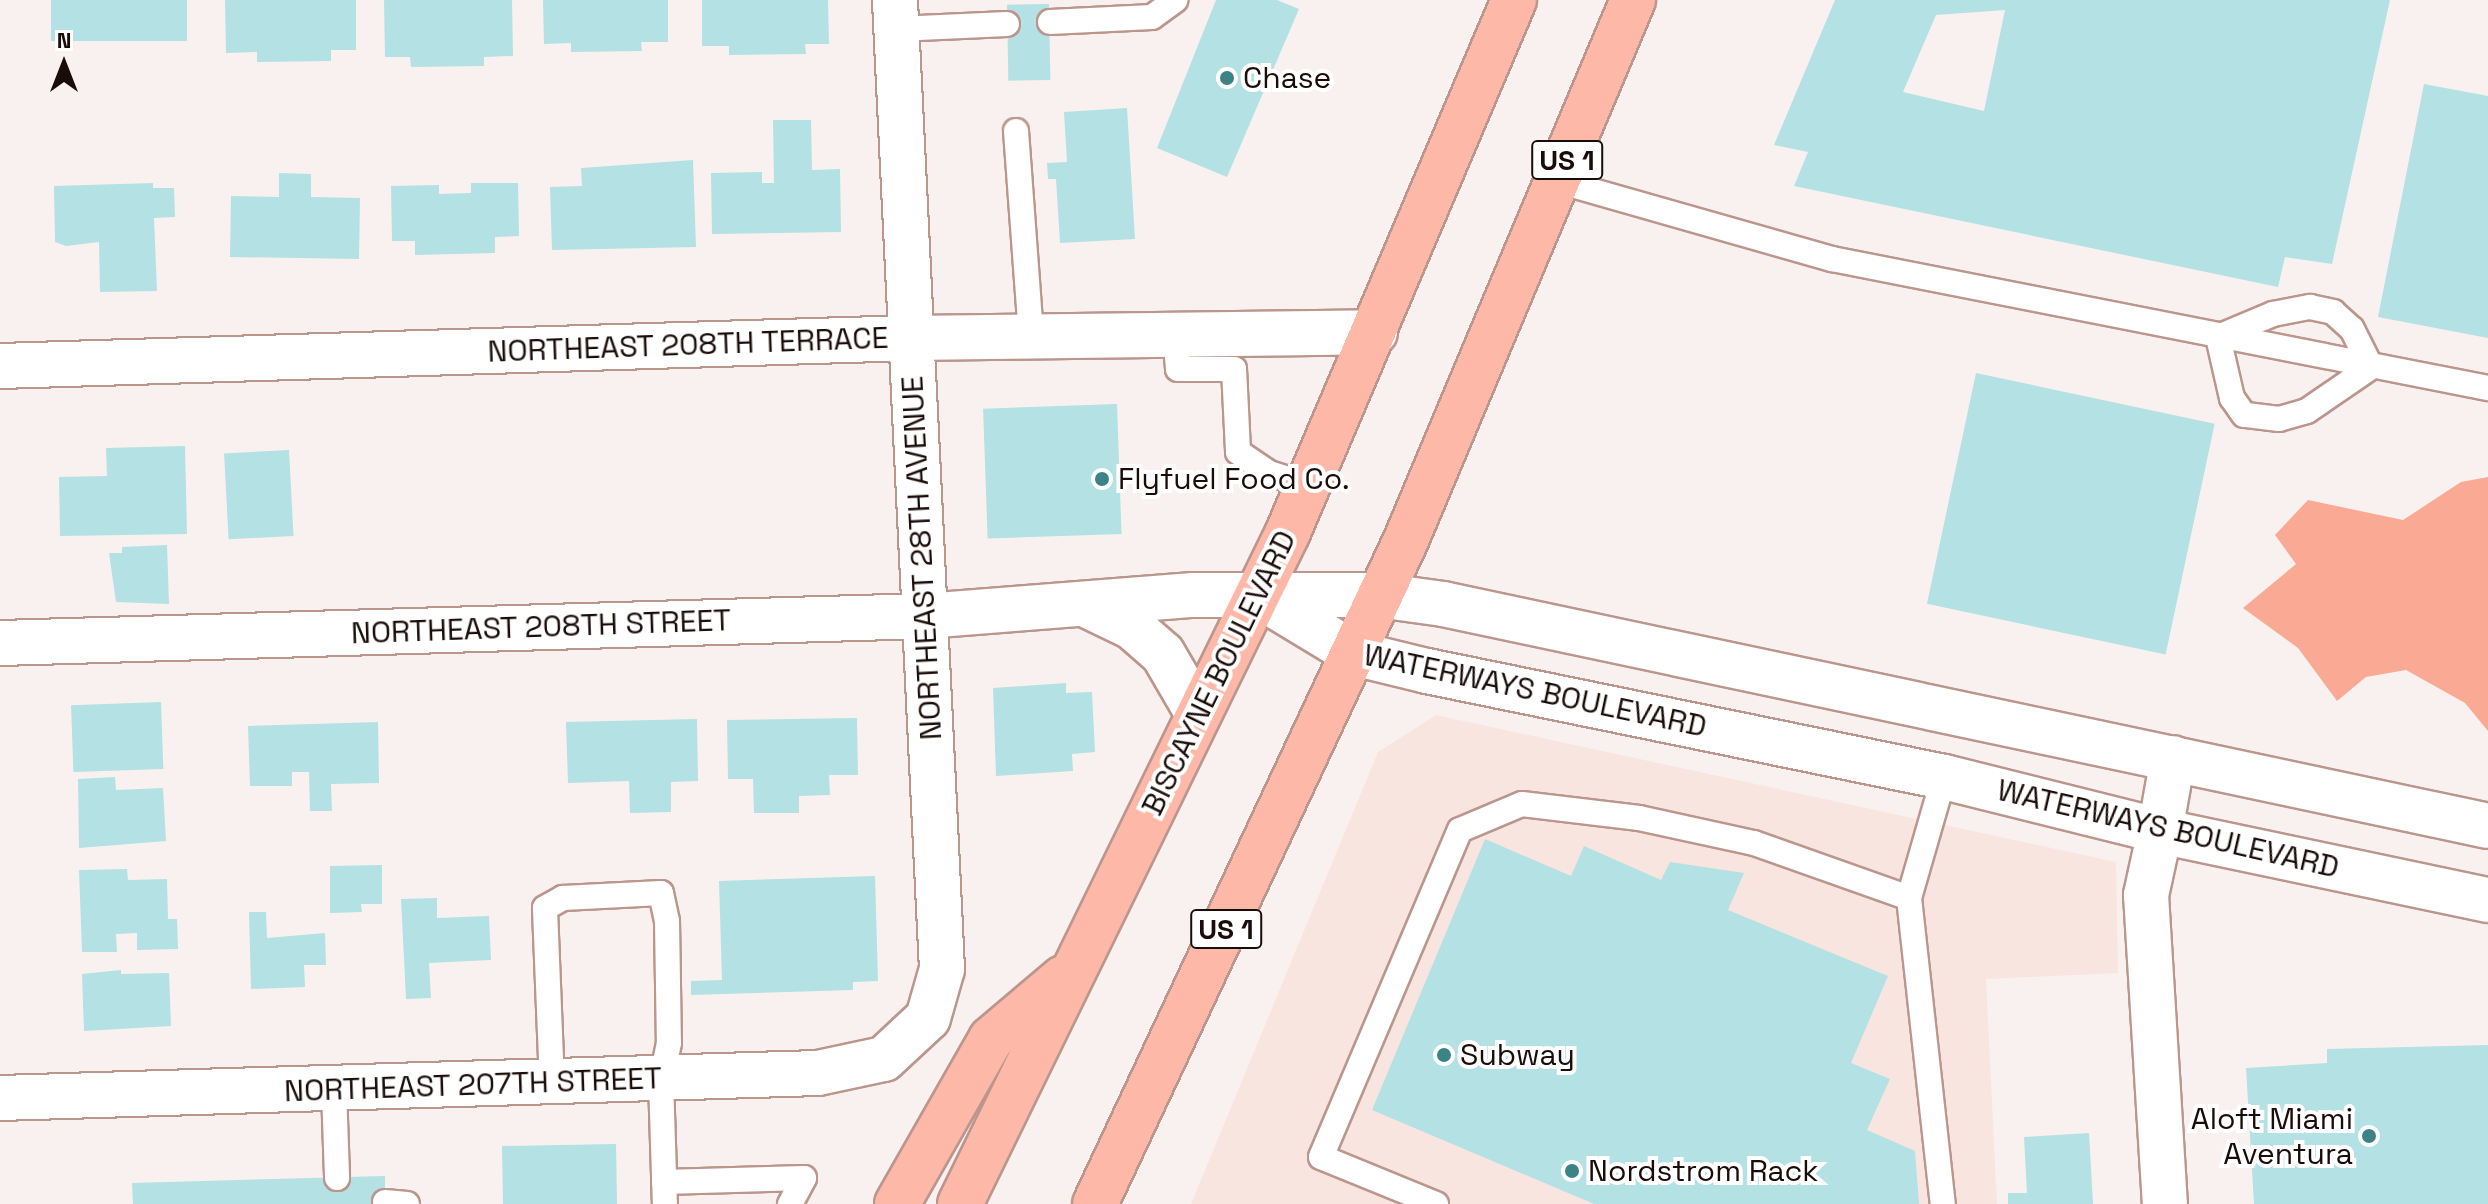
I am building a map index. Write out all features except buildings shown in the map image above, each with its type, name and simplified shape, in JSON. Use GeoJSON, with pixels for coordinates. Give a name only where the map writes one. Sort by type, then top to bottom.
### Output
{"type":"FeatureCollection","features":[{"type":"Feature","properties":{"kind":"main road","name":"BISCAYNE BOULEVARD"},"geometry":{"type":"LineString","coordinates":[[960,1204],[1310,486],[1514,0]]}},
{"type":"Feature","properties":{"kind":"main road","name":"US 1"},"geometry":{"type":"LineString","coordinates":[[1095,1204],[1353,653],[1633,0]]}},
{"type":"Feature","properties":{"kind":"main road"},"geometry":{"type":"LineString","coordinates":[[897,1204],[991,1039],[1074,969]]}},
{"type":"Feature","properties":{"kind":"street","name":"NORTHEAST 28TH AVENUE"},"geometry":{"type":"LineString","coordinates":[[896,15],[942,969],[928,1018]]}},
{"type":"Feature","properties":{"kind":"street","name":"NORTHEAST 208TH TERRACE"},"geometry":{"type":"LineString","coordinates":[[0,366],[912,338],[1375,332]]}},
{"type":"Feature","properties":{"kind":"street","name":"WATERWAYS BOULEVARD"},"geometry":{"type":"LineString","coordinates":[[1257,595],[1378,595],[1443,604],[2488,826]]}},
{"type":"Feature","properties":{"kind":"street","name":"WATERWAYS BOULEVARD"},"geometry":{"type":"LineString","coordinates":[[1257,595],[1353,653],[1944,777],[2160,831],[2488,900]]}},
{"type":"Feature","properties":{"kind":"street","name":"NORTHEAST 208TH STREET"},"geometry":{"type":"LineString","coordinates":[[0,643],[925,616],[1082,603],[1257,595]]}},
{"type":"Feature","properties":{"kind":"street"},"geometry":{"type":"LineString","coordinates":[[1082,603],[1132,627],[1163,654],[1198,714]]}},
{"type":"Feature","properties":{"kind":"street"},"geometry":{"type":"LineString","coordinates":[[2165,1204],[2146,895],[2173,758]]}},
{"type":"Feature","properties":{"kind":"street","name":"NORTHEAST 207TH STREET"},"geometry":{"type":"LineString","coordinates":[[0,1098],[552,1084],[818,1073],[884,1059],[928,1018]]}},
{"type":"Feature","properties":{"kind":"lane"},"geometry":{"type":"LineString","coordinates":[[1050,22],[1152,17],[1175,0]]}},
{"type":"Feature","properties":{"kind":"lane"},"geometry":{"type":"LineString","coordinates":[[896,15],[1007,24]]}},
{"type":"Feature","properties":{"kind":"lane"},"geometry":{"type":"LineString","coordinates":[[1016,131],[1031,336]]}},
{"type":"Feature","properties":{"kind":"lane"},"geometry":{"type":"LineString","coordinates":[[1558,181],[1832,259],[2488,388]]}},
{"type":"Feature","properties":{"kind":"lane"},"geometry":{"type":"LineString","coordinates":[[2218,337],[2273,314],[2310,307],[2333,312],[2352,329],[2371,367]]}},
{"type":"Feature","properties":{"kind":"lane"},"geometry":{"type":"LineString","coordinates":[[1175,334],[1178,369],[1234,369],[1238,452],[1269,473],[1310,486]]}},
{"type":"Feature","properties":{"kind":"lane"},"geometry":{"type":"LineString","coordinates":[[2218,337],[2232,398],[2244,415],[2279,419],[2307,411],[2371,367]]}},
{"type":"Feature","properties":{"kind":"lane"},"geometry":{"type":"LineString","coordinates":[[1943,1204],[1909,898],[1944,777]]}},
{"type":"Feature","properties":{"kind":"lane"},"geometry":{"type":"LineString","coordinates":[[1436,1204],[1321,1157],[1460,830],[1522,804],[1639,818],[1754,843],[1909,898]]}},
{"type":"Feature","properties":{"kind":"lane"},"geometry":{"type":"LineString","coordinates":[[552,1084],[545,908],[563,898],[661,893],[667,921],[669,1043],[661,1080],[664,1193],[804,1178],[790,1204]]}},
{"type":"Feature","properties":{"kind":"lane"},"geometry":{"type":"LineString","coordinates":[[334,1090],[337,1178]]}},
{"type":"Feature","properties":{"kind":"shaded area"},"geometry":{"type":"Polygon","coordinates":[[[2488,477],[2488,731],[2465,703],[2406,670],[2366,677],[2337,701],[2298,648],[2243,608],[2296,564],[2275,535],[2308,500],[2403,520],[2461,482],[2488,477]]]}},
{"type":"Feature","properties":{"kind":"shaded area"},"geometry":{"type":"Polygon","coordinates":[[[1436,715],[2116,862],[2118,973],[1986,979],[1997,1204],[1191,1204],[1378,752],[1436,715]]]}},
{"type":"Feature","properties":{"kind":"place","name":"Chase"},"geometry":{"type":"Point","coordinates":[1227,78]}},
{"type":"Feature","properties":{"kind":"place","name":"Flyfuel Food Co."},"geometry":{"type":"Point","coordinates":[1102,479]}},
{"type":"Feature","properties":{"kind":"place","name":"Subway"},"geometry":{"type":"Point","coordinates":[1444,1055]}},
{"type":"Feature","properties":{"kind":"place","name":"Aloft Miami Aventura"},"geometry":{"type":"Point","coordinates":[2369,1136]}},
{"type":"Feature","properties":{"kind":"place","name":"Nordstrom Rack"},"geometry":{"type":"Point","coordinates":[1572,1171]}}]}
